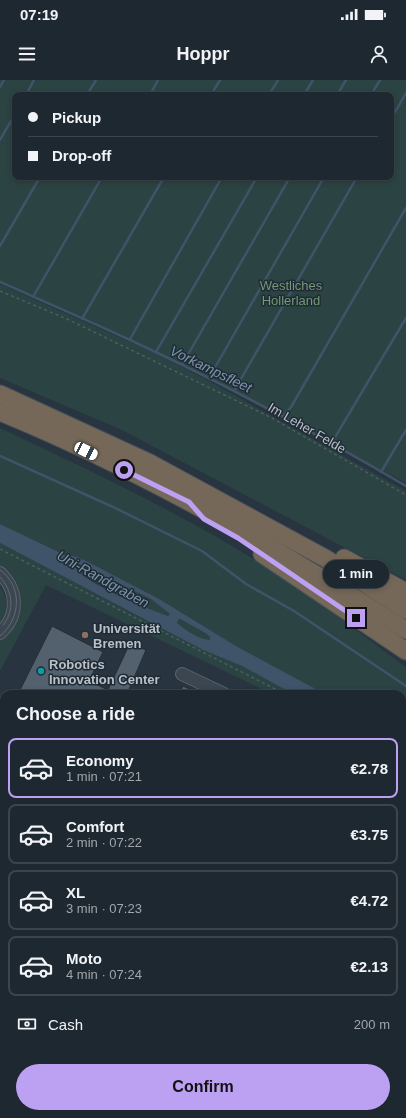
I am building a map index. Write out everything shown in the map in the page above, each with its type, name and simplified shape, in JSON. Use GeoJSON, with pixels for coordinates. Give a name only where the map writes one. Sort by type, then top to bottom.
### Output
{"type":"FeatureCollection","features":[{"type":"Feature","properties":{"kind":"highway"},"geometry":{"type":"LineString","coordinates":[[0,394],[150,463],[261,522],[325,558],[406,610]]}},
{"type":"Feature","properties":{"kind":"highway"},"geometry":{"type":"LineString","coordinates":[[0,412],[86,451],[189,502],[291,559],[406,630]]}},
{"type":"Feature","properties":{"kind":"highway"},"geometry":{"type":"LineString","coordinates":[[189,502],[204,519],[238,538],[406,651]]}},
{"type":"Feature","properties":{"kind":"highway"},"geometry":{"type":"LineString","coordinates":[[261,522],[329,550],[406,592]]}},
{"type":"Feature","properties":{"kind":"street"},"geometry":{"type":"LineString","coordinates":[[0,573],[10,584],[15,604],[9,623],[0,633]]}},
{"type":"Feature","properties":{"kind":"street"},"geometry":{"type":"LineString","coordinates":[[182,674],[216,690]]}},
{"type":"Feature","properties":{"kind":"path","name":"Im Leher Felde"},"geometry":{"type":"LineString","coordinates":[[0,291],[74,322],[272,418],[406,495]]}},
{"type":"Feature","properties":{"kind":"path"},"geometry":{"type":"LineString","coordinates":[[0,549],[277,690]]}},
{"type":"Feature","properties":{"kind":"green space","name":"Westliches Hollerland"},"geometry":{"type":"Polygon","coordinates":[[[0,80],[406,80],[406,483],[167,358],[0,281],[0,80]]]}},
{"type":"Feature","properties":{"kind":"green space"},"geometry":{"type":"Polygon","coordinates":[[[0,284],[155,353],[209,381],[406,491],[406,580],[122,430],[0,378],[0,284]]]}},
{"type":"Feature","properties":{"kind":"green space"},"geometry":{"type":"Polygon","coordinates":[[[0,428],[146,499],[232,546],[277,574],[406,667],[406,690],[318,690],[236,646],[161,600],[96,566],[78,557],[65,555],[0,524],[0,428]]]}},
{"type":"Feature","properties":{"kind":"green space"},"geometry":{"type":"Polygon","coordinates":[[[0,543],[203,650],[242,666],[286,690],[264,690],[46,585],[0,671],[0,640],[6,636],[15,623],[19,607],[19,599],[15,581],[10,574],[0,566],[0,543]]]}},
{"type":"Feature","properties":{"kind":"green space"},"geometry":{"type":"Polygon","coordinates":[[[76,563],[151,599],[170,614],[168,616],[132,602],[104,588],[82,573],[75,566],[76,563]]]}},
{"type":"Feature","properties":{"kind":"green space"},"geometry":{"type":"Polygon","coordinates":[[[0,586],[5,596],[7,605],[5,614],[0,624],[0,586]]]}},
{"type":"Feature","properties":{"kind":"green space"},"geometry":{"type":"Polygon","coordinates":[[[180,619],[207,634],[211,637],[210,640],[197,636],[177,623],[180,619]]]}},
{"type":"Feature","properties":{"kind":"water"},"geometry":{"type":"Polygon","coordinates":[[[0,524],[65,555],[78,557],[161,600],[236,646],[318,690],[286,690],[242,666],[203,650],[0,543],[0,524]],[[76,563],[75,567],[82,574],[104,588],[132,602],[168,616],[170,614],[151,599],[76,563]],[[180,619],[178,620],[177,623],[184,628],[197,636],[210,640],[210,637],[180,619]]]}},
{"type":"Feature","properties":{"kind":"building"},"geometry":{"type":"Polygon","coordinates":[[[52,626],[103,652],[89,681],[108,690],[20,690],[52,626]]]}},
{"type":"Feature","properties":{"kind":"building"},"geometry":{"type":"Polygon","coordinates":[[[130,643],[146,650],[129,690],[108,690],[130,643]]]}},
{"type":"Feature","properties":{"kind":"building"},"geometry":{"type":"Polygon","coordinates":[[[183,686],[192,690],[181,690],[183,686]]]}},
{"type":"Feature","properties":{"kind":"waterway"},"geometry":{"type":"LineString","coordinates":[[0,87],[4,80]]}},
{"type":"Feature","properties":{"kind":"waterway"},"geometry":{"type":"LineString","coordinates":[[28,92],[34,80]]}},
{"type":"Feature","properties":{"kind":"waterway"},"geometry":{"type":"LineString","coordinates":[[89,92],[96,80]]}},
{"type":"Feature","properties":{"kind":"waterway"},"geometry":{"type":"LineString","coordinates":[[152,92],[158,80]]}},
{"type":"Feature","properties":{"kind":"waterway"},"geometry":{"type":"LineString","coordinates":[[213,92],[220,80]]}},
{"type":"Feature","properties":{"kind":"waterway"},"geometry":{"type":"LineString","coordinates":[[271,92],[278,80]]}},
{"type":"Feature","properties":{"kind":"waterway"},"geometry":{"type":"LineString","coordinates":[[306,92],[313,80]]}},
{"type":"Feature","properties":{"kind":"waterway"},"geometry":{"type":"LineString","coordinates":[[339,92],[346,80]]}},
{"type":"Feature","properties":{"kind":"waterway"},"geometry":{"type":"LineString","coordinates":[[373,92],[380,80]]}},
{"type":"Feature","properties":{"kind":"waterway"},"geometry":{"type":"LineString","coordinates":[[394,114],[406,93]]}},
{"type":"Feature","properties":{"kind":"waterway"},"geometry":{"type":"LineString","coordinates":[[0,140],[12,119]]}},
{"type":"Feature","properties":{"kind":"waterway"},"geometry":{"type":"LineString","coordinates":[[0,246],[38,180]]}},
{"type":"Feature","properties":{"kind":"waterway"},"geometry":{"type":"LineString","coordinates":[[33,297],[100,180]]}},
{"type":"Feature","properties":{"kind":"waterway"},"geometry":{"type":"LineString","coordinates":[[82,319],[162,180]]}},
{"type":"Feature","properties":{"kind":"waterway"},"geometry":{"type":"LineString","coordinates":[[130,339],[220,180]]}},
{"type":"Feature","properties":{"kind":"waterway"},"geometry":{"type":"LineString","coordinates":[[156,352],[255,180]]}},
{"type":"Feature","properties":{"kind":"waterway"},"geometry":{"type":"LineString","coordinates":[[182,365],[288,180]]}},
{"type":"Feature","properties":{"kind":"waterway"},"geometry":{"type":"LineString","coordinates":[[209,378],[322,180]]}},
{"type":"Feature","properties":{"kind":"waterway"},"geometry":{"type":"LineString","coordinates":[[234,391],[355,180]]}},
{"type":"Feature","properties":{"kind":"waterway"},"geometry":{"type":"LineString","coordinates":[[283,416],[291,407],[406,208]]}},
{"type":"Feature","properties":{"kind":"waterway","name":"Vorkampsfleet"},"geometry":{"type":"LineString","coordinates":[[0,282],[201,374],[304,428],[406,486]]}},
{"type":"Feature","properties":{"kind":"waterway"},"geometry":{"type":"LineString","coordinates":[[331,444],[406,318]]}},
{"type":"Feature","properties":{"kind":"waterway"},"geometry":{"type":"LineString","coordinates":[[381,472],[406,430]]}},
{"type":"Feature","properties":{"kind":"waterway"},"geometry":{"type":"LineString","coordinates":[[0,456],[113,507],[202,551],[246,584],[294,611],[406,686]]}},
{"type":"Feature","properties":{"kind":"tram line"},"geometry":{"type":"LineString","coordinates":[[0,570],[13,585],[16,593],[15,612],[12,621],[0,636]]}},
{"type":"Feature","properties":{"kind":"tram line"},"geometry":{"type":"LineString","coordinates":[[0,577],[8,588],[11,601],[9,614],[3,625]]}},
{"type":"Feature","properties":{"kind":"place","name":"Universität Bremen"},"geometry":{"type":"Point","coordinates":[85,635]}},
{"type":"Feature","properties":{"kind":"place","name":"Robotics Innovation Center"},"geometry":{"type":"Point","coordinates":[41,671]}},
{"type":"Feature","properties":{"kind":"route"},"geometry":{"type":"LineString","coordinates":[[124,470],[189,502],[204,519],[238,538],[356,618]]}},
{"type":"Feature","properties":{"kind":"water label","name":"Uni-Randgraben"},"geometry":{"type":"Point","coordinates":[103,579]}}]}
